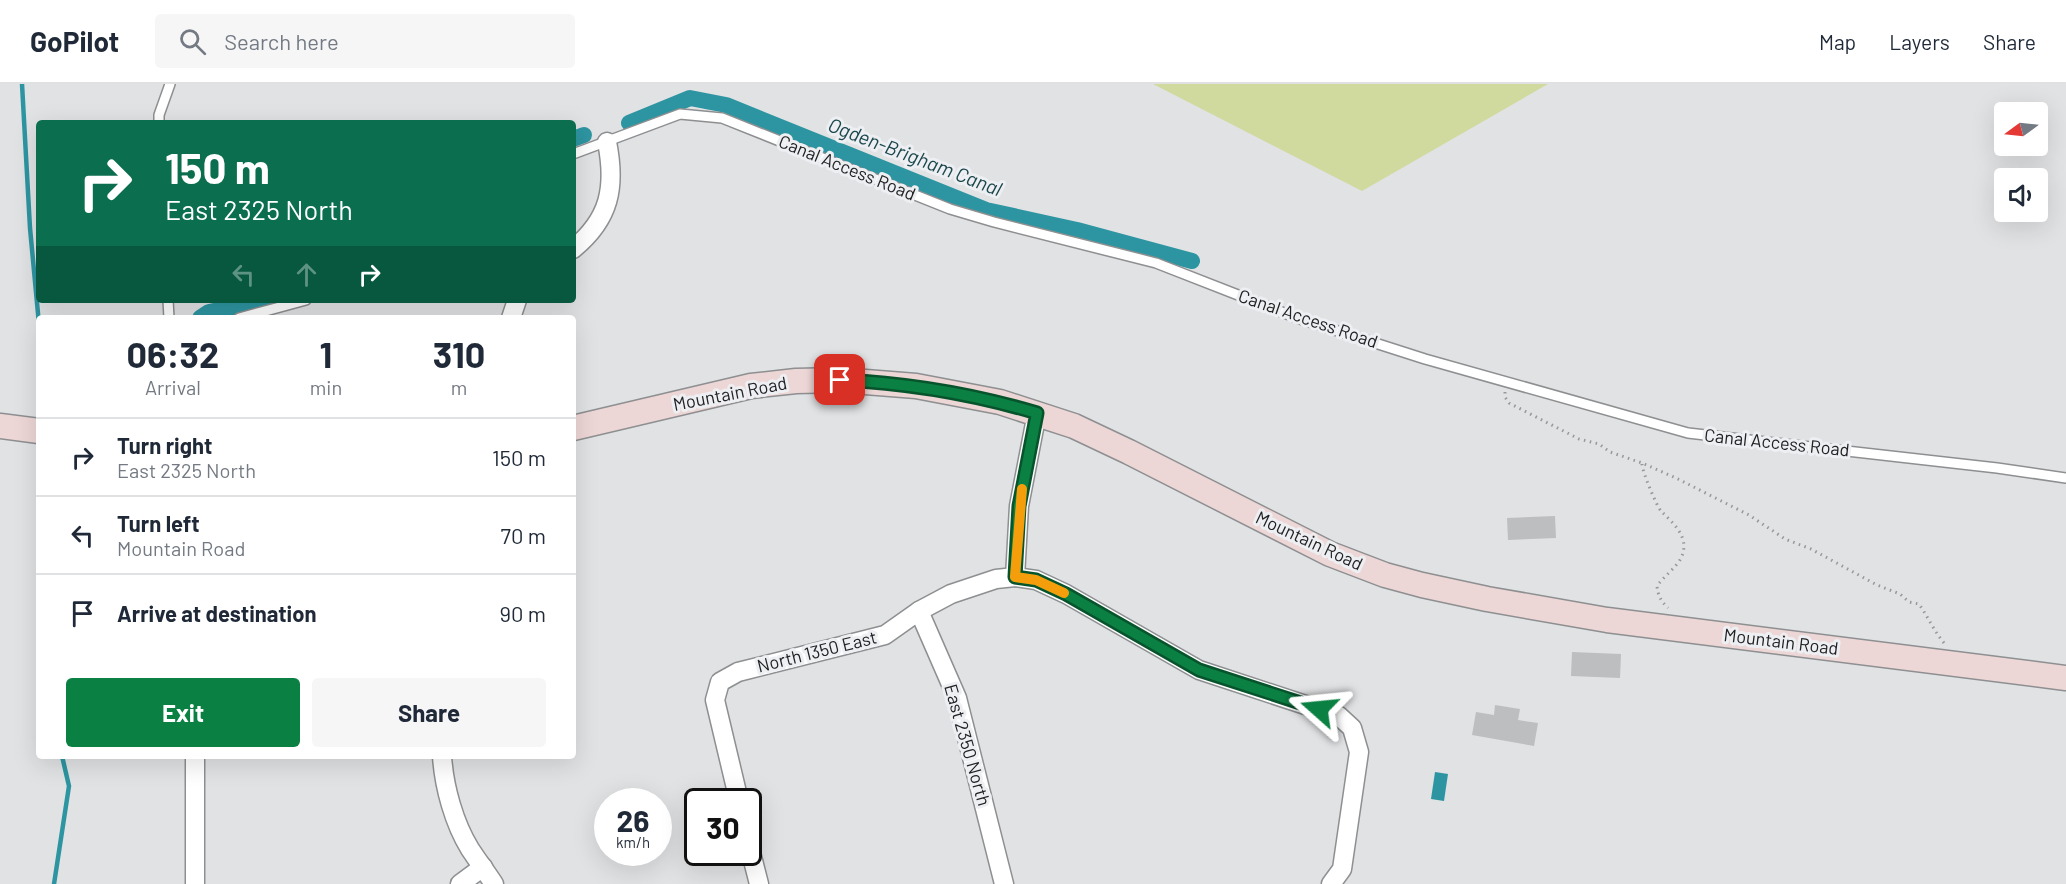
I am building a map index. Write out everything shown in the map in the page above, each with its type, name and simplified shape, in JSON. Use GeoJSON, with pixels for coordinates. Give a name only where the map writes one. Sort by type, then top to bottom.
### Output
{"type":"FeatureCollection","features":[{"type":"Feature","properties":{"kind":"street"},"geometry":{"type":"LineString","coordinates":[[576,246],[601,220],[607,202],[611,185],[611,162],[607,142]]}},
{"type":"Feature","properties":{"kind":"street","name":"Mountain Road"},"geometry":{"type":"LineString","coordinates":[[576,427],[751,386],[796,381],[840,380],[916,386],[1000,402],[1074,426],[1329,554],[1385,575],[1487,599],[1607,620],[2066,678]]}},
{"type":"Feature","properties":{"kind":"street"},"geometry":{"type":"LineString","coordinates":[[1015,577],[1019,506],[1037,413]]}},
{"type":"Feature","properties":{"kind":"street"},"geometry":{"type":"LineString","coordinates":[[0,426],[36,431]]}},
{"type":"Feature","properties":{"kind":"street","name":"North 1350 East"},"geometry":{"type":"LineString","coordinates":[[736,788],[715,700],[720,682],[738,672],[885,635],[919,610],[975,584],[1015,577],[1036,580],[1066,594],[1199,670],[1339,716],[1352,728],[1359,752],[1342,869],[1331,884]]}},
{"type":"Feature","properties":{"kind":"street","name":"East 2350 North"},"geometry":{"type":"LineString","coordinates":[[919,610],[957,698],[1004,884]]}},
{"type":"Feature","properties":{"kind":"street"},"geometry":{"type":"LineString","coordinates":[[195,759],[195,884]]}},
{"type":"Feature","properties":{"kind":"street"},"geometry":{"type":"LineString","coordinates":[[442,759],[445,782],[459,827],[469,848],[494,884]]}},
{"type":"Feature","properties":{"kind":"street"},"geometry":{"type":"LineString","coordinates":[[754,866],[759,884]]}},
{"type":"Feature","properties":{"kind":"street"},"geometry":{"type":"LineString","coordinates":[[460,884],[483,867]]}},
{"type":"Feature","properties":{"kind":"lane"},"geometry":{"type":"LineString","coordinates":[[159,120],[170,84]]}},
{"type":"Feature","properties":{"kind":"lane","name":"Canal Access Road"},"geometry":{"type":"LineString","coordinates":[[576,153],[680,114],[722,118],[950,209],[1156,263],[1297,318],[1425,359],[1688,433],[1974,465],[2066,478]]}},
{"type":"Feature","properties":{"kind":"lane"},"geometry":{"type":"LineString","coordinates":[[250,315],[295,303]]}},
{"type":"Feature","properties":{"kind":"path"},"geometry":{"type":"LineString","coordinates":[[1504,381],[1505,397],[1509,403],[1579,439],[1599,444],[1610,452],[1642,463],[1749,515],[1785,539],[1811,549],[1877,585],[1900,594],[1909,602],[1919,604],[1931,621],[1935,632],[1962,665]]}},
{"type":"Feature","properties":{"kind":"path"},"geometry":{"type":"LineString","coordinates":[[1642,463],[1646,480],[1659,510],[1665,513],[1682,535],[1684,548],[1681,559],[1657,586],[1661,601],[1672,612],[1675,629]]}},
{"type":"Feature","properties":{"kind":"green space"},"geometry":{"type":"Polygon","coordinates":[[[1153,84],[1548,84],[1362,191],[1153,84]]]}},
{"type":"Feature","properties":{"kind":"water"},"geometry":{"type":"Polygon","coordinates":[[[1435,772],[1448,774],[1444,801],[1431,799],[1435,772]]]}},
{"type":"Feature","properties":{"kind":"building"},"geometry":{"type":"Polygon","coordinates":[[[1555,516],[1556,538],[1508,540],[1507,518],[1555,516]]]}},
{"type":"Feature","properties":{"kind":"building"},"geometry":{"type":"Polygon","coordinates":[[[1572,652],[1621,654],[1620,678],[1571,676],[1572,652]]]}},
{"type":"Feature","properties":{"kind":"building"},"geometry":{"type":"Polygon","coordinates":[[[1495,705],[1520,709],[1518,720],[1538,723],[1534,746],[1472,735],[1476,712],[1494,715],[1495,705]]]}},
{"type":"Feature","properties":{"kind":"waterway"},"geometry":{"type":"LineString","coordinates":[[22,84],[36,292]]}},
{"type":"Feature","properties":{"kind":"waterway","name":"Ogden-Brigham Canal"},"geometry":{"type":"LineString","coordinates":[[629,123],[690,98],[726,105],[986,210],[1077,230],[1192,261]]}},
{"type":"Feature","properties":{"kind":"waterway","name":"Ogden-Brigham Canal"},"geometry":{"type":"LineString","coordinates":[[576,138],[584,135]]}},
{"type":"Feature","properties":{"kind":"waterway"},"geometry":{"type":"LineString","coordinates":[[37,303],[38,315]]}},
{"type":"Feature","properties":{"kind":"waterway","name":"Ogden-Brigham Canal"},"geometry":{"type":"LineString","coordinates":[[204,315],[209,312],[252,303]]}},
{"type":"Feature","properties":{"kind":"waterway"},"geometry":{"type":"LineString","coordinates":[[54,884],[69,786],[63,759]]}},
{"type":"Feature","properties":{"kind":"slow traffic"},"geometry":{"type":"LineString","coordinates":[[1022,489],[1015,577],[1036,580],[1064,593]]}},
{"type":"Feature","properties":{"kind":"route"},"geometry":{"type":"LineString","coordinates":[[840,380],[916,386],[1000,402],[1037,413],[1019,506],[1015,577],[1036,580],[1066,594],[1199,670],[1319,709]]}}]}
